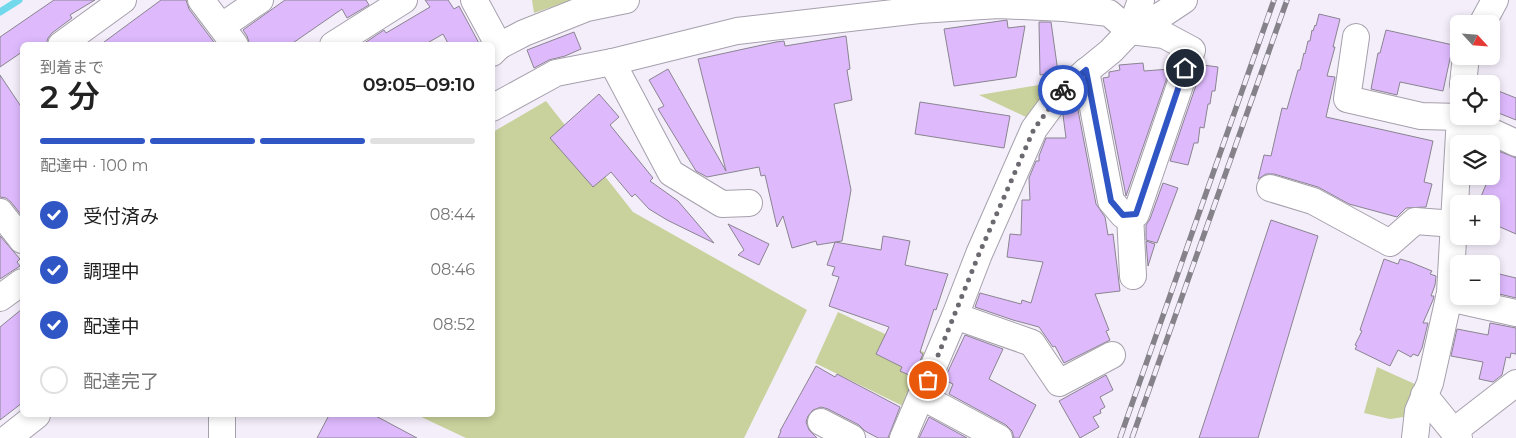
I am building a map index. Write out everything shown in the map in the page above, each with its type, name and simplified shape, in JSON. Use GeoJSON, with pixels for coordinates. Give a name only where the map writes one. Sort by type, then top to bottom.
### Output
{"type":"FeatureCollection","features":[{"type":"Feature","properties":{"kind":"street"},"geometry":{"type":"LineString","coordinates":[[65,42],[123,0]]}},
{"type":"Feature","properties":{"kind":"street"},"geometry":{"type":"LineString","coordinates":[[201,0],[229,36],[260,0]]}},
{"type":"Feature","properties":{"kind":"street"},"geometry":{"type":"LineString","coordinates":[[341,42],[404,0]]}},
{"type":"Feature","properties":{"kind":"street"},"geometry":{"type":"LineString","coordinates":[[474,0],[492,42]]}},
{"type":"Feature","properties":{"kind":"street"},"geometry":{"type":"LineString","coordinates":[[496,50],[524,33],[587,8],[626,0]]}},
{"type":"Feature","properties":{"kind":"street"},"geometry":{"type":"LineString","coordinates":[[1130,31],[1141,0]]}},
{"type":"Feature","properties":{"kind":"street"},"geometry":{"type":"LineString","coordinates":[[903,438],[979,254],[1034,129],[1062,91],[1111,51],[1130,31],[1163,14],[1184,0]]}},
{"type":"Feature","properties":{"kind":"street"},"geometry":{"type":"LineString","coordinates":[[1487,15],[1495,0]]}},
{"type":"Feature","properties":{"kind":"street"},"geometry":{"type":"LineString","coordinates":[[495,106],[556,73],[612,62],[737,31],[920,5],[998,5],[1064,8],[1109,13],[1130,31],[1164,35],[1192,50],[1136,214],[1123,215],[1111,201],[1086,70]]}},
{"type":"Feature","properties":{"kind":"street"},"geometry":{"type":"LineString","coordinates":[[1356,37],[1347,99],[1421,116],[1450,117]]}},
{"type":"Feature","properties":{"kind":"street"},"geometry":{"type":"LineString","coordinates":[[612,62],[671,172],[722,204],[749,203]]}},
{"type":"Feature","properties":{"kind":"street"},"geometry":{"type":"LineString","coordinates":[[1456,195],[1460,125]]}},
{"type":"Feature","properties":{"kind":"street"},"geometry":{"type":"LineString","coordinates":[[1477,125],[1516,143]]}},
{"type":"Feature","properties":{"kind":"street"},"geometry":{"type":"LineString","coordinates":[[1270,188],[1313,201],[1390,243],[1416,221],[1450,224]]}},
{"type":"Feature","properties":{"kind":"street"},"geometry":{"type":"LineString","coordinates":[[0,212],[20,237]]}},
{"type":"Feature","properties":{"kind":"street"},"geometry":{"type":"LineString","coordinates":[[1130,214],[1133,276]]}},
{"type":"Feature","properties":{"kind":"street"},"geometry":{"type":"LineString","coordinates":[[1415,438],[1418,411],[1430,383],[1449,298],[1453,245]]}},
{"type":"Feature","properties":{"kind":"street"},"geometry":{"type":"LineString","coordinates":[[0,298],[20,283]]}},
{"type":"Feature","properties":{"kind":"street"},"geometry":{"type":"LineString","coordinates":[[1449,298],[1516,313]]}},
{"type":"Feature","properties":{"kind":"street"},"geometry":{"type":"LineString","coordinates":[[955,316],[1032,343],[1059,383],[1112,355]]}},
{"type":"Feature","properties":{"kind":"street"},"geometry":{"type":"LineString","coordinates":[[1424,395],[1456,434],[1516,384]]}},
{"type":"Feature","properties":{"kind":"street"},"geometry":{"type":"LineString","coordinates":[[921,396],[999,438]]}},
{"type":"Feature","properties":{"kind":"street"},"geometry":{"type":"LineString","coordinates":[[8,438],[34,417]]}},
{"type":"Feature","properties":{"kind":"street"},"geometry":{"type":"LineString","coordinates":[[222,417],[222,438]]}},
{"type":"Feature","properties":{"kind":"street"},"geometry":{"type":"LineString","coordinates":[[821,422],[852,438]]}},
{"type":"Feature","properties":{"kind":"green space"},"geometry":{"type":"Polygon","coordinates":[[[532,0],[572,0],[534,13],[532,0]]]}},
{"type":"Feature","properties":{"kind":"green space"},"geometry":{"type":"Polygon","coordinates":[[[1057,82],[1028,118],[979,95],[1057,82]]]}},
{"type":"Feature","properties":{"kind":"green space"},"geometry":{"type":"Polygon","coordinates":[[[546,101],[633,212],[807,310],[744,438],[466,438],[421,417],[495,417],[495,131],[546,101]]]}},
{"type":"Feature","properties":{"kind":"green space"},"geometry":{"type":"Polygon","coordinates":[[[838,312],[932,356],[909,409],[815,363],[838,312]]]}},
{"type":"Feature","properties":{"kind":"green space"},"geometry":{"type":"Polygon","coordinates":[[[1377,367],[1417,385],[1410,416],[1390,419],[1364,413],[1377,367]]]}},
{"type":"Feature","properties":{"kind":"building"},"geometry":{"type":"Polygon","coordinates":[[[54,0],[95,0],[70,15],[72,18],[52,33],[47,42],[20,42],[20,53],[0,67],[0,37],[54,0]]]}},
{"type":"Feature","properties":{"kind":"building"},"geometry":{"type":"Polygon","coordinates":[[[161,0],[186,0],[189,9],[214,42],[104,42],[161,0]]]}},
{"type":"Feature","properties":{"kind":"building"},"geometry":{"type":"Polygon","coordinates":[[[285,0],[366,0],[369,5],[347,18],[342,9],[294,42],[249,42],[243,30],[285,0]]]}},
{"type":"Feature","properties":{"kind":"building"},"geometry":{"type":"Polygon","coordinates":[[[425,0],[448,0],[454,9],[459,6],[478,42],[447,42],[443,34],[429,42],[366,42],[384,30],[386,33],[430,7],[425,0]]]}},
{"type":"Feature","properties":{"kind":"building"},"geometry":{"type":"Polygon","coordinates":[[[1319,14],[1340,19],[1327,76],[1335,77],[1326,117],[1433,141],[1424,182],[1432,184],[1426,207],[1406,208],[1397,217],[1349,204],[1318,187],[1274,174],[1266,174],[1258,179],[1264,155],[1271,156],[1282,108],[1287,109],[1298,70],[1300,70],[1308,41],[1310,41],[1312,30],[1316,26],[1319,14]]]}},
{"type":"Feature","properties":{"kind":"building"},"geometry":{"type":"Polygon","coordinates":[[[1007,20],[1008,28],[1025,26],[1016,77],[954,86],[944,29],[1007,20]]]}},
{"type":"Feature","properties":{"kind":"building"},"geometry":{"type":"Polygon","coordinates":[[[1039,22],[1051,22],[1058,72],[1040,75],[1039,22]]]}},
{"type":"Feature","properties":{"kind":"building"},"geometry":{"type":"Polygon","coordinates":[[[1386,30],[1450,44],[1450,59],[1443,91],[1400,82],[1397,95],[1371,89],[1378,53],[1380,53],[1386,30]]]}},
{"type":"Feature","properties":{"kind":"building"},"geometry":{"type":"Polygon","coordinates":[[[574,32],[581,49],[549,60],[534,68],[527,50],[574,32]]]}},
{"type":"Feature","properties":{"kind":"building"},"geometry":{"type":"Polygon","coordinates":[[[846,36],[850,69],[847,70],[852,100],[834,104],[851,190],[842,241],[817,245],[816,241],[792,248],[783,216],[777,227],[765,175],[761,176],[759,167],[707,177],[696,171],[658,109],[664,106],[649,80],[668,69],[726,171],[698,59],[776,42],[784,41],[785,46],[846,36]]]}},
{"type":"Feature","properties":{"kind":"building"},"geometry":{"type":"Polygon","coordinates":[[[1143,63],[1144,71],[1170,69],[1126,196],[1103,78],[1109,77],[1109,72],[1120,70],[1119,65],[1143,63]]]}},
{"type":"Feature","properties":{"kind":"building"},"geometry":{"type":"Polygon","coordinates":[[[1203,65],[1218,67],[1215,91],[1212,91],[1210,104],[1208,104],[1204,128],[1200,127],[1198,143],[1194,143],[1188,165],[1170,161],[1203,65]]]}},
{"type":"Feature","properties":{"kind":"building"},"geometry":{"type":"Polygon","coordinates":[[[0,75],[20,105],[20,213],[11,202],[6,198],[0,197],[0,75]]]}},
{"type":"Feature","properties":{"kind":"building"},"geometry":{"type":"Polygon","coordinates":[[[1500,92],[1516,98],[1516,120],[1500,114],[1500,92]]]}},
{"type":"Feature","properties":{"kind":"building"},"geometry":{"type":"Polygon","coordinates":[[[599,94],[619,117],[610,125],[653,178],[650,181],[678,201],[714,243],[649,209],[635,194],[632,197],[611,172],[593,187],[550,138],[599,94]]]}},
{"type":"Feature","properties":{"kind":"building"},"geometry":{"type":"Polygon","coordinates":[[[920,102],[1010,116],[1004,148],[915,134],[920,102]]]}},
{"type":"Feature","properties":{"kind":"building"},"geometry":{"type":"Polygon","coordinates":[[[1077,105],[1096,204],[1105,217],[1108,235],[1113,234],[1120,291],[1095,294],[1109,330],[1106,331],[1110,340],[1064,363],[1055,346],[1053,347],[1039,327],[975,307],[980,293],[1021,304],[1022,300],[1031,303],[1043,262],[1007,257],[1010,234],[1021,235],[1022,200],[1030,200],[1029,178],[1036,161],[1039,161],[1046,138],[1066,138],[1063,115],[1070,106],[1077,105]]]}},
{"type":"Feature","properties":{"kind":"building"},"geometry":{"type":"Polygon","coordinates":[[[1500,152],[1516,158],[1516,234],[1500,227],[1500,195],[1482,195],[1486,185],[1500,185],[1500,152]]]}},
{"type":"Feature","properties":{"kind":"building"},"geometry":{"type":"Polygon","coordinates":[[[1163,183],[1178,188],[1157,243],[1146,240],[1146,225],[1163,183]]]}},
{"type":"Feature","properties":{"kind":"building"},"geometry":{"type":"Polygon","coordinates":[[[1271,220],[1318,236],[1258,438],[1199,438],[1271,220]]]}},
{"type":"Feature","properties":{"kind":"building"},"geometry":{"type":"Polygon","coordinates":[[[728,224],[769,244],[759,265],[738,255],[744,250],[728,224]]]}},
{"type":"Feature","properties":{"kind":"building"},"geometry":{"type":"Polygon","coordinates":[[[0,236],[20,259],[17,262],[20,266],[0,279],[0,236]]]}},
{"type":"Feature","properties":{"kind":"building"},"geometry":{"type":"Polygon","coordinates":[[[883,236],[910,241],[905,265],[948,274],[920,352],[923,354],[913,377],[900,371],[902,367],[876,354],[889,327],[829,306],[839,277],[832,275],[835,267],[827,265],[835,242],[881,250],[883,236]]]}},
{"type":"Feature","properties":{"kind":"building"},"geometry":{"type":"Polygon","coordinates":[[[1146,241],[1155,244],[1148,266],[1146,241]]]}},
{"type":"Feature","properties":{"kind":"building"},"geometry":{"type":"Polygon","coordinates":[[[1384,259],[1398,264],[1400,259],[1410,262],[1432,271],[1430,274],[1436,276],[1431,296],[1434,296],[1433,300],[1423,323],[1428,323],[1422,348],[1418,356],[1413,354],[1411,357],[1398,350],[1390,366],[1355,349],[1384,259]]]}},
{"type":"Feature","properties":{"kind":"building"},"geometry":{"type":"Polygon","coordinates":[[[1500,274],[1516,278],[1516,298],[1500,294],[1500,274]]]}},
{"type":"Feature","properties":{"kind":"building"},"geometry":{"type":"Polygon","coordinates":[[[20,311],[20,405],[0,420],[0,327],[20,311]]]}},
{"type":"Feature","properties":{"kind":"building"},"geometry":{"type":"Polygon","coordinates":[[[1490,323],[1516,328],[1516,354],[1511,353],[1510,358],[1506,357],[1502,375],[1493,382],[1479,379],[1483,362],[1451,356],[1457,329],[1488,335],[1490,323]]]}},
{"type":"Feature","properties":{"kind":"building"},"geometry":{"type":"Polygon","coordinates":[[[965,335],[1003,349],[989,379],[1036,405],[1019,438],[1014,438],[1012,431],[1006,425],[949,394],[953,384],[944,380],[965,335]]]}},
{"type":"Feature","properties":{"kind":"building"},"geometry":{"type":"Polygon","coordinates":[[[816,366],[835,377],[837,374],[900,407],[888,438],[878,438],[865,431],[859,425],[821,407],[813,410],[806,422],[809,430],[817,438],[778,438],[816,366]]]}},
{"type":"Feature","properties":{"kind":"building"},"geometry":{"type":"Polygon","coordinates":[[[1106,375],[1113,390],[1100,397],[1105,407],[1100,410],[1101,413],[1093,417],[1099,427],[1080,438],[1059,401],[1106,375]]]}},
{"type":"Feature","properties":{"kind":"building"},"geometry":{"type":"Polygon","coordinates":[[[328,417],[378,417],[417,438],[317,438],[328,417]]]}},
{"type":"Feature","properties":{"kind":"building"},"geometry":{"type":"Polygon","coordinates":[[[929,417],[967,438],[919,438],[929,417]]]}},
{"type":"Feature","properties":{"kind":"waterway"},"geometry":{"type":"LineString","coordinates":[[0,12],[19,0]]}},
{"type":"Feature","properties":{"kind":"railway"},"geometry":{"type":"LineString","coordinates":[[1120,438],[1274,0]]}},
{"type":"Feature","properties":{"kind":"railway"},"geometry":{"type":"LineString","coordinates":[[1132,438],[1287,0]]}},
{"type":"Feature","properties":{"kind":"way so far"},"geometry":{"type":"LineString","coordinates":[[928,380],[979,254],[1034,129],[1063,90]]}},
{"type":"Feature","properties":{"kind":"route"},"geometry":{"type":"LineString","coordinates":[[1063,90],[1086,70],[1111,201],[1123,215],[1136,214],[1185,68]]}}]}
